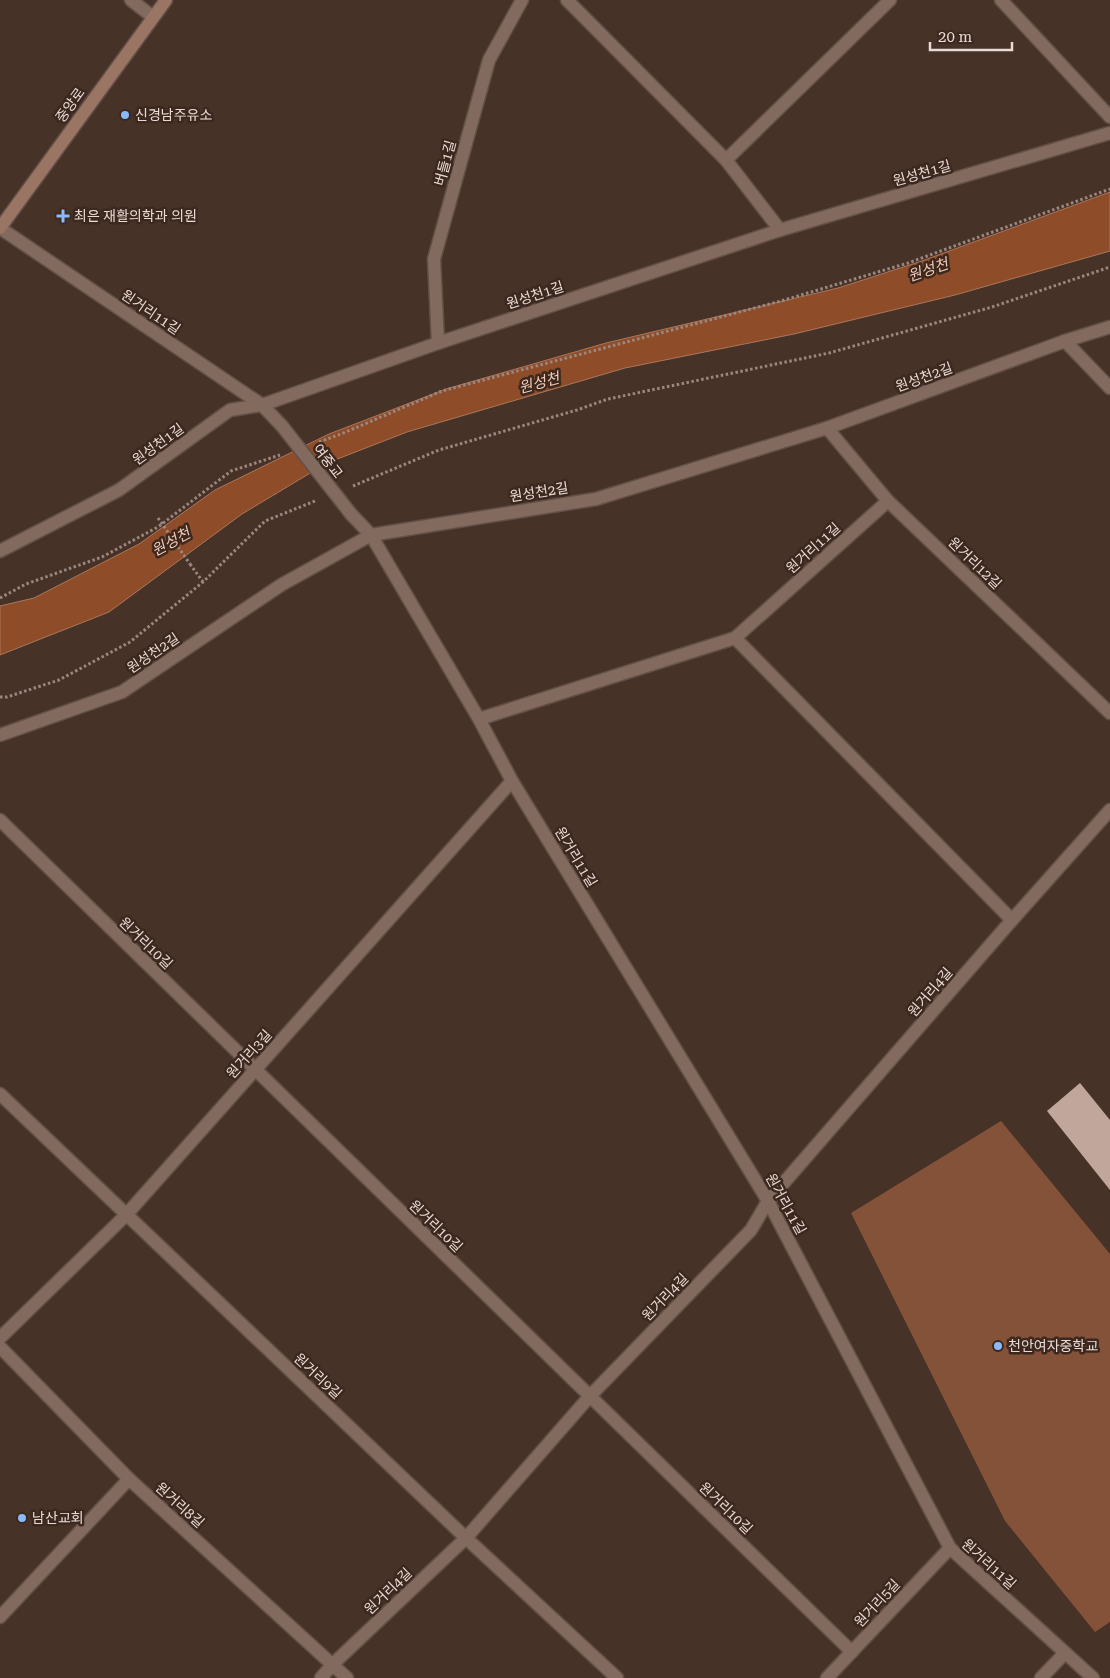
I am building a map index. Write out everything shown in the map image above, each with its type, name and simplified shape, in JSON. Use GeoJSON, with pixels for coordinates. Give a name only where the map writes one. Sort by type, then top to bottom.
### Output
{"type":"FeatureCollection","features":[{"type":"Feature","properties":{"kind":"street"},"geometry":{"type":"LineString","coordinates":[[131,0],[153,17]]}},
{"type":"Feature","properties":{"kind":"street","name":"중앙로"},"geometry":{"type":"LineString","coordinates":[[0,228],[166,0]]}},
{"type":"Feature","properties":{"kind":"street","name":"버들1길"},"geometry":{"type":"LineString","coordinates":[[438,342],[434,259],[489,60],[522,0]]}},
{"type":"Feature","properties":{"kind":"street"},"geometry":{"type":"LineString","coordinates":[[567,0],[726,160],[780,230]]}},
{"type":"Feature","properties":{"kind":"street"},"geometry":{"type":"LineString","coordinates":[[726,160],[890,0]]}},
{"type":"Feature","properties":{"kind":"street"},"geometry":{"type":"LineString","coordinates":[[1001,0],[1110,117]]}},
{"type":"Feature","properties":{"kind":"street","name":"원성천1길"},"geometry":{"type":"LineString","coordinates":[[0,551],[119,490],[230,410],[262,405],[438,342],[780,230],[1110,133]]}},
{"type":"Feature","properties":{"kind":"street","name":"원거리11길"},"geometry":{"type":"LineString","coordinates":[[0,228],[262,405],[282,426]]}},
{"type":"Feature","properties":{"kind":"street","name":"원성천2길"},"geometry":{"type":"LineString","coordinates":[[0,735],[122,692],[281,585],[370,534],[596,498],[827,428],[1065,341],[1110,327]]}},
{"type":"Feature","properties":{"kind":"street"},"geometry":{"type":"LineString","coordinates":[[1065,341],[1110,388]]}},
{"type":"Feature","properties":{"kind":"street","name":"여중교"},"geometry":{"type":"LineString","coordinates":[[282,426],[351,514]]}},
{"type":"Feature","properties":{"kind":"street","name":"원거리12길"},"geometry":{"type":"LineString","coordinates":[[827,428],[888,501],[1110,714]]}},
{"type":"Feature","properties":{"kind":"street","name":"원거리11길"},"geometry":{"type":"LineString","coordinates":[[479,719],[735,638],[888,501]]}},
{"type":"Feature","properties":{"kind":"street","name":"원거리11길"},"geometry":{"type":"LineString","coordinates":[[351,514],[370,534],[479,719],[512,781],[768,1201],[950,1548],[1093,1678]]}},
{"type":"Feature","properties":{"kind":"street"},"geometry":{"type":"LineString","coordinates":[[735,638],[1012,920]]}},
{"type":"Feature","properties":{"kind":"street","name":"원거리3길"},"geometry":{"type":"LineString","coordinates":[[0,1338],[126,1215],[512,781]]}},
{"type":"Feature","properties":{"kind":"street","name":"원거리4길"},"geometry":{"type":"LineString","coordinates":[[321,1678],[333,1664],[466,1538],[590,1396],[751,1230],[768,1201],[1110,810]]}},
{"type":"Feature","properties":{"kind":"street","name":"원거리10길"},"geometry":{"type":"LineString","coordinates":[[0,820],[852,1652]]}},
{"type":"Feature","properties":{"kind":"street","name":"원거리9길"},"geometry":{"type":"LineString","coordinates":[[0,1094],[466,1538],[617,1678]]}},
{"type":"Feature","properties":{"kind":"street","name":"원거리8길"},"geometry":{"type":"LineString","coordinates":[[0,1347],[129,1479],[347,1678]]}},
{"type":"Feature","properties":{"kind":"street"},"geometry":{"type":"LineString","coordinates":[[0,1617],[129,1479]]}},
{"type":"Feature","properties":{"kind":"street","name":"원거리5길"},"geometry":{"type":"LineString","coordinates":[[827,1678],[950,1548]]}},
{"type":"Feature","properties":{"kind":"street"},"geometry":{"type":"LineString","coordinates":[[1041,1678],[1065,1653]]}},
{"type":"Feature","properties":{"kind":"path"},"geometry":{"type":"LineString","coordinates":[[314,444],[350,431],[442,391],[781,301],[872,274],[908,263],[1110,189]]}},
{"type":"Feature","properties":{"kind":"path"},"geometry":{"type":"LineString","coordinates":[[352,486],[439,450],[577,410],[608,399],[829,353],[992,306],[1110,267]]}},
{"type":"Feature","properties":{"kind":"path"},"geometry":{"type":"LineString","coordinates":[[0,598],[26,584],[102,557],[163,523],[231,471],[286,453]]}},
{"type":"Feature","properties":{"kind":"path"},"geometry":{"type":"LineString","coordinates":[[0,697],[7,697],[59,680],[130,642],[202,582],[265,521],[317,500]]}},
{"type":"Feature","properties":{"kind":"path"},"geometry":{"type":"LineString","coordinates":[[163,523],[158,518],[202,582]]}},
{"type":"Feature","properties":{"kind":"shaded area","name":"천안여자중학교"},"geometry":{"type":"Polygon","coordinates":[[[1001,1121],[1110,1254],[1110,1622],[1095,1632],[1005,1521],[851,1213],[1001,1121]]]}},
{"type":"Feature","properties":{"kind":"water","name":"원성천"},"geometry":{"type":"Polygon","coordinates":[[[1110,192],[1110,251],[955,295],[794,334],[625,368],[407,432],[327,463],[242,514],[109,612],[0,655],[0,606],[34,598],[139,544],[215,490],[329,434],[446,389],[606,343],[838,288],[922,261],[1110,192]]]}},
{"type":"Feature","properties":{"kind":"building"},"geometry":{"type":"Polygon","coordinates":[[[1080,1083],[1110,1120],[1110,1190],[1047,1111],[1080,1083]]]}},
{"type":"Feature","properties":{"kind":"place","name":"신경남주유소"},"geometry":{"type":"Point","coordinates":[125,115]}},
{"type":"Feature","properties":{"kind":"place","name":"최은 재활의학과 의원"},"geometry":{"type":"Point","coordinates":[63,216]}},
{"type":"Feature","properties":{"kind":"place","name":"천안여자중학교"},"geometry":{"type":"Point","coordinates":[998,1346]}},
{"type":"Feature","properties":{"kind":"place","name":"남산교회"},"geometry":{"type":"Point","coordinates":[22,1518]}}]}
